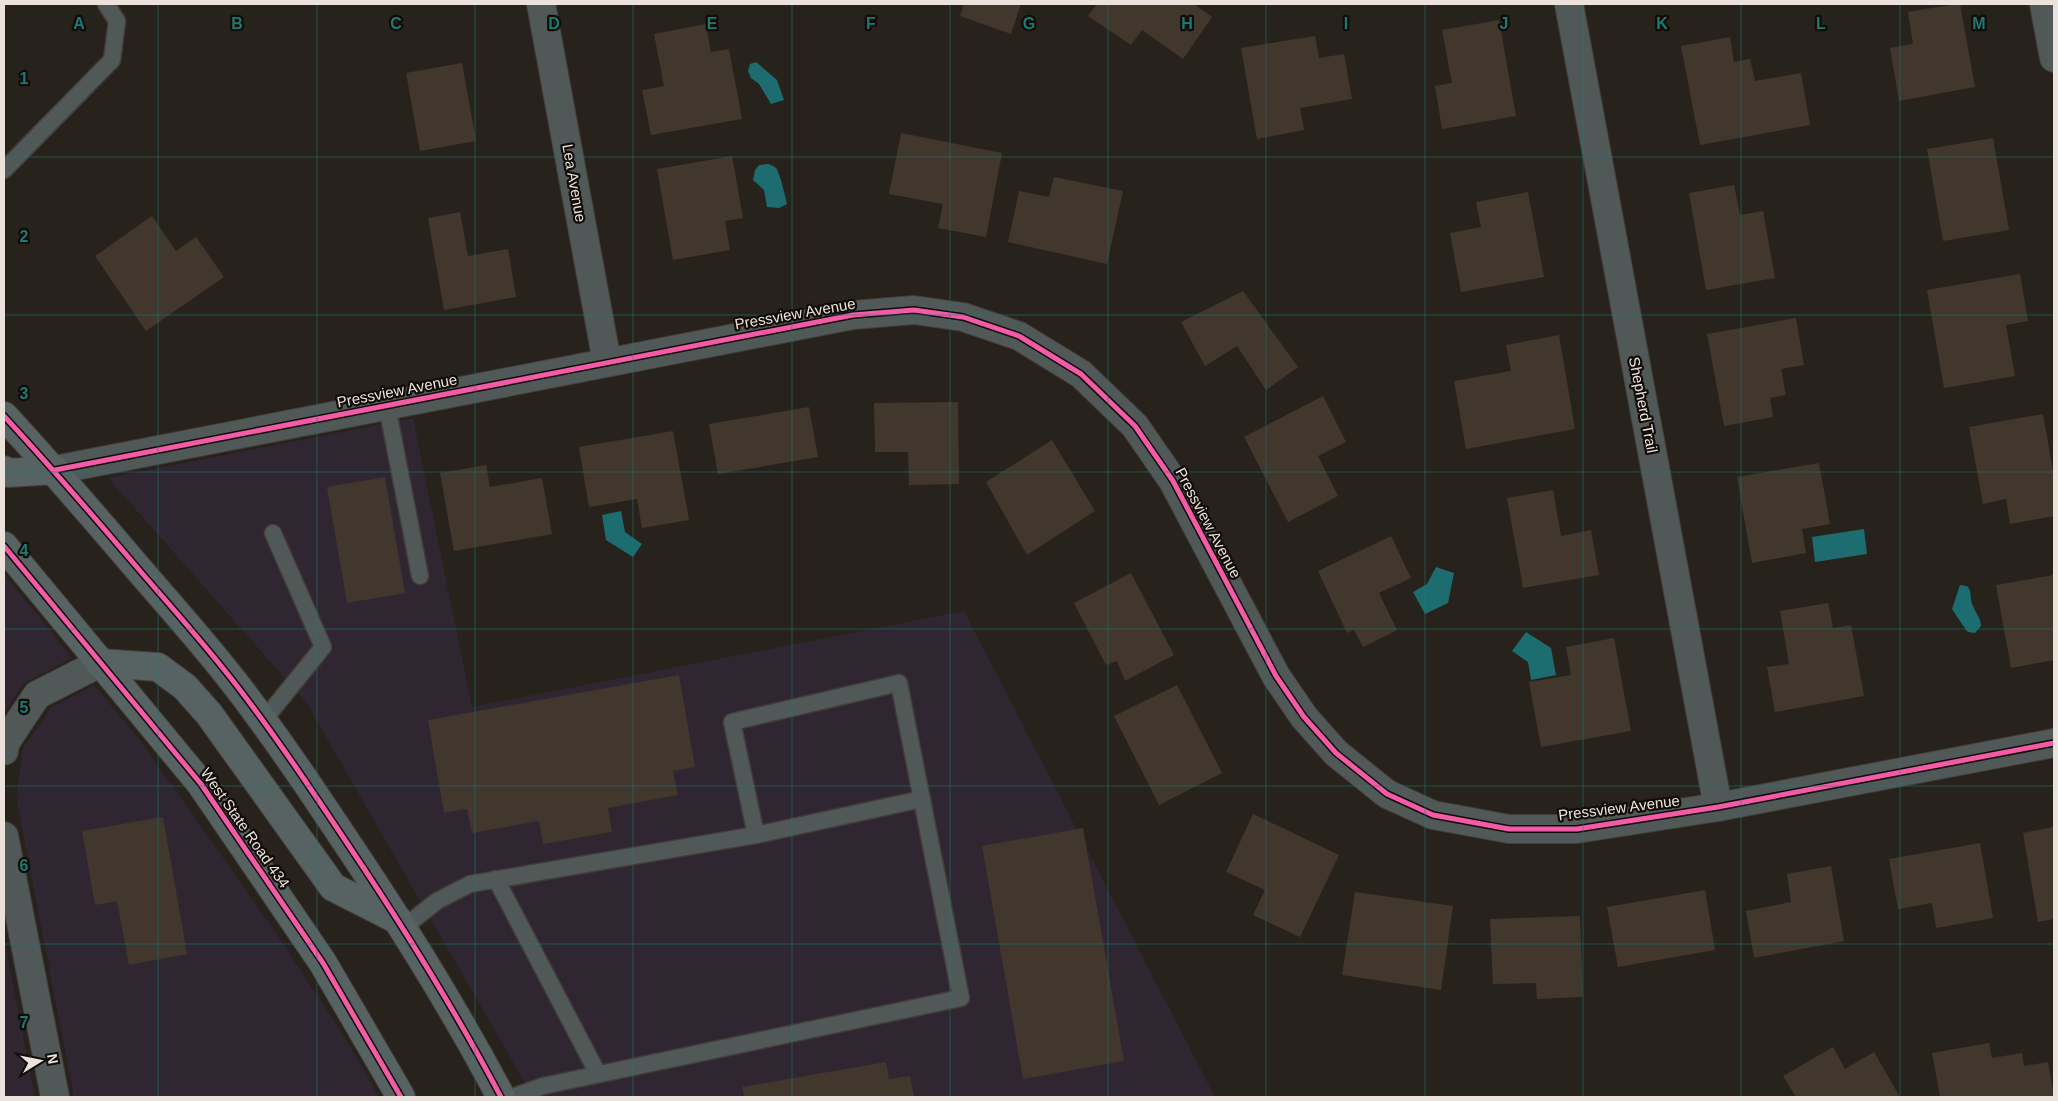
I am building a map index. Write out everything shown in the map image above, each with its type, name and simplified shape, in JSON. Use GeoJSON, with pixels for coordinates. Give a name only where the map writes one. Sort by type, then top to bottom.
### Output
{"type":"FeatureCollection","features":[{"type":"Feature","properties":{"kind":"main road"},"geometry":{"type":"LineString","coordinates":[[4,416],[55,470],[174,610],[264,722],[296,766],[401,924],[474,1047],[501,1097]]}},
{"type":"Feature","properties":{"kind":"main road"},"geometry":{"type":"LineString","coordinates":[[4,470],[8,472],[55,470]]}},
{"type":"Feature","properties":{"kind":"main road","name":"West State Road 434"},"geometry":{"type":"LineString","coordinates":[[4,546],[201,784],[323,963],[401,1097]]}},
{"type":"Feature","properties":{"kind":"main road"},"geometry":{"type":"LineString","coordinates":[[100,663],[158,667],[185,687],[210,714],[333,886],[401,924]]}},
{"type":"Feature","properties":{"kind":"street","name":"Lea Avenue"},"geometry":{"type":"LineString","coordinates":[[541,4],[607,362]]}},
{"type":"Feature","properties":{"kind":"street","name":"Shepherd Trail"},"geometry":{"type":"LineString","coordinates":[[1569,4],[1718,807]]}},
{"type":"Feature","properties":{"kind":"street"},"geometry":{"type":"LineString","coordinates":[[2044,4],[2054,58]]}},
{"type":"Feature","properties":{"kind":"street","name":"Pressview Avenue"},"geometry":{"type":"LineString","coordinates":[[55,470],[853,315],[914,310],[963,317],[1019,336],[1081,374],[1135,426],[1173,481],[1281,684],[1304,717],[1336,753],[1387,794],[1433,815],[1509,829],[1577,829],[1718,807],[2054,743]]}},
{"type":"Feature","properties":{"kind":"street"},"geometry":{"type":"LineString","coordinates":[[4,752],[5,743],[37,695],[100,663]]}},
{"type":"Feature","properties":{"kind":"street"},"geometry":{"type":"LineString","coordinates":[[4,836],[54,1097]]}},
{"type":"Feature","properties":{"kind":"lane"},"geometry":{"type":"LineString","coordinates":[[4,170],[112,60],[117,21],[106,4]]}},
{"type":"Feature","properties":{"kind":"lane"},"geometry":{"type":"LineString","coordinates":[[387,406],[420,576]]}},
{"type":"Feature","properties":{"kind":"lane"},"geometry":{"type":"LineString","coordinates":[[264,722],[323,647],[272,533]]}},
{"type":"Feature","properties":{"kind":"lane"},"geometry":{"type":"LineString","coordinates":[[513,1097],[543,1086],[961,998],[899,683],[732,722],[756,835]]}},
{"type":"Feature","properties":{"kind":"lane"},"geometry":{"type":"LineString","coordinates":[[401,924],[437,901],[470,884],[756,835],[922,799]]}},
{"type":"Feature","properties":{"kind":"lane"},"geometry":{"type":"LineString","coordinates":[[496,879],[598,1074]]}},
{"type":"Feature","properties":{"kind":"shaded area"},"geometry":{"type":"Polygon","coordinates":[[[413,418],[472,707],[964,611],[1215,1097],[533,1097],[306,702],[108,478],[413,418]]]}},
{"type":"Feature","properties":{"kind":"shaded area"},"geometry":{"type":"Polygon","coordinates":[[[4,574],[72,658],[28,681],[21,687],[4,713],[4,574]]]}},
{"type":"Feature","properties":{"kind":"shaded area"},"geometry":{"type":"Polygon","coordinates":[[[94,685],[139,739],[270,924],[345,1038],[379,1097],[74,1097],[16,797],[23,748],[51,708],[94,685]]]}},
{"type":"Feature","properties":{"kind":"shaded area"},"geometry":{"type":"Polygon","coordinates":[[[4,937],[35,1097],[4,1097],[4,937]]]}},
{"type":"Feature","properties":{"kind":"water"},"geometry":{"type":"Polygon","coordinates":[[[756,62],[777,80],[784,100],[771,104],[759,84],[751,78],[748,71],[750,64],[756,62]]]}},
{"type":"Feature","properties":{"kind":"water"},"geometry":{"type":"Polygon","coordinates":[[[768,164],[777,170],[781,179],[787,204],[779,208],[767,207],[764,190],[753,180],[755,170],[759,165],[768,164]]]}},
{"type":"Feature","properties":{"kind":"water"},"geometry":{"type":"Polygon","coordinates":[[[621,511],[625,532],[642,544],[633,557],[606,540],[602,515],[621,511]]]}},
{"type":"Feature","properties":{"kind":"water"},"geometry":{"type":"Polygon","coordinates":[[[1864,529],[1867,554],[1815,562],[1812,537],[1864,529]]]}},
{"type":"Feature","properties":{"kind":"water"},"geometry":{"type":"Polygon","coordinates":[[[1436,567],[1454,573],[1448,603],[1425,614],[1413,592],[1427,584],[1436,567]]]}},
{"type":"Feature","properties":{"kind":"water"},"geometry":{"type":"Polygon","coordinates":[[[1960,585],[1969,588],[1972,603],[1980,621],[1981,626],[1975,633],[1966,630],[1952,609],[1960,585]]]}},
{"type":"Feature","properties":{"kind":"water"},"geometry":{"type":"Polygon","coordinates":[[[1526,632],[1551,648],[1556,675],[1531,680],[1528,662],[1512,651],[1526,632]]]}},
{"type":"Feature","properties":{"kind":"building"},"geometry":{"type":"Polygon","coordinates":[[[964,4],[1021,4],[1011,34],[960,16],[964,4]]]}},
{"type":"Feature","properties":{"kind":"building"},"geometry":{"type":"Polygon","coordinates":[[[1097,4],[1194,4],[1212,17],[1183,59],[1142,30],[1131,45],[1088,16],[1097,4]]]}},
{"type":"Feature","properties":{"kind":"building"},"geometry":{"type":"Polygon","coordinates":[[[1960,4],[1975,87],[1899,101],[1890,48],[1913,44],[1908,12],[1960,4]]]}},
{"type":"Feature","properties":{"kind":"building"},"geometry":{"type":"Polygon","coordinates":[[[1499,20],[1516,116],[1442,129],[1435,86],[1452,83],[1442,30],[1499,20]]]}},
{"type":"Feature","properties":{"kind":"building"},"geometry":{"type":"Polygon","coordinates":[[[706,24],[711,52],[729,49],[742,119],[651,135],[642,90],[664,86],[654,34],[706,24]]]}},
{"type":"Feature","properties":{"kind":"building"},"geometry":{"type":"Polygon","coordinates":[[[1315,36],[1319,58],[1344,54],[1352,99],[1300,108],[1304,130],[1257,139],[1241,48],[1315,36]]]}},
{"type":"Feature","properties":{"kind":"building"},"geometry":{"type":"Polygon","coordinates":[[[1730,37],[1734,62],[1750,59],[1755,81],[1801,73],[1810,125],[1700,145],[1681,46],[1730,37]]]}},
{"type":"Feature","properties":{"kind":"building"},"geometry":{"type":"Polygon","coordinates":[[[462,63],[476,141],[420,151],[406,73],[462,63]]]}},
{"type":"Feature","properties":{"kind":"building"},"geometry":{"type":"Polygon","coordinates":[[[901,133],[1002,153],[986,237],[938,228],[943,204],[889,194],[901,133]]]}},
{"type":"Feature","properties":{"kind":"building"},"geometry":{"type":"Polygon","coordinates":[[[1993,138],[2009,230],[1943,241],[1927,149],[1993,138]]]}},
{"type":"Feature","properties":{"kind":"building"},"geometry":{"type":"Polygon","coordinates":[[[732,156],[743,218],[725,221],[730,250],[673,260],[657,169],[732,156]]]}},
{"type":"Feature","properties":{"kind":"building"},"geometry":{"type":"Polygon","coordinates":[[[1054,177],[1123,191],[1107,264],[1008,242],[1019,191],[1049,197],[1054,177]]]}},
{"type":"Feature","properties":{"kind":"building"},"geometry":{"type":"Polygon","coordinates":[[[1734,185],[1740,215],[1763,211],[1775,278],[1706,290],[1689,193],[1734,185]]]}},
{"type":"Feature","properties":{"kind":"building"},"geometry":{"type":"Polygon","coordinates":[[[1528,192],[1544,277],[1461,292],[1450,233],[1481,227],[1476,202],[1528,192]]]}},
{"type":"Feature","properties":{"kind":"building"},"geometry":{"type":"Polygon","coordinates":[[[460,212],[468,256],[508,249],[516,297],[444,310],[428,218],[460,212]]]}},
{"type":"Feature","properties":{"kind":"building"},"geometry":{"type":"Polygon","coordinates":[[[152,216],[176,251],[196,237],[224,277],[146,331],[95,256],[152,216]]]}},
{"type":"Feature","properties":{"kind":"building"},"geometry":{"type":"Polygon","coordinates":[[[2020,274],[2028,321],[2006,325],[2015,376],[1944,388],[1927,290],[2020,274]]]}},
{"type":"Feature","properties":{"kind":"building"},"geometry":{"type":"Polygon","coordinates":[[[1243,291],[1298,367],[1266,390],[1237,346],[1205,366],[1181,322],[1243,291]]]}},
{"type":"Feature","properties":{"kind":"building"},"geometry":{"type":"Polygon","coordinates":[[[1796,318],[1804,365],[1781,369],[1786,395],[1770,398],[1773,417],[1724,426],[1707,334],[1796,318]]]}},
{"type":"Feature","properties":{"kind":"building"},"geometry":{"type":"Polygon","coordinates":[[[1559,335],[1575,429],[1466,449],[1454,381],[1511,371],[1506,345],[1559,335]]]}},
{"type":"Feature","properties":{"kind":"building"},"geometry":{"type":"Polygon","coordinates":[[[1323,396],[1346,442],[1318,456],[1338,496],[1288,522],[1244,437],[1323,396]]]}},
{"type":"Feature","properties":{"kind":"building"},"geometry":{"type":"Polygon","coordinates":[[[958,402],[959,484],[909,485],[908,452],[875,452],[874,403],[958,402]]]}},
{"type":"Feature","properties":{"kind":"building"},"geometry":{"type":"Polygon","coordinates":[[[809,407],[818,457],[718,474],[709,424],[809,407]]]}},
{"type":"Feature","properties":{"kind":"building"},"geometry":{"type":"Polygon","coordinates":[[[2043,414],[2054,477],[2054,516],[2010,524],[2006,499],[1983,504],[1969,427],[2043,414]]]}},
{"type":"Feature","properties":{"kind":"building"},"geometry":{"type":"Polygon","coordinates":[[[673,431],[689,520],[642,528],[637,499],[589,507],[579,447],[673,431]]]}},
{"type":"Feature","properties":{"kind":"building"},"geometry":{"type":"Polygon","coordinates":[[[1052,440],[1095,511],[1027,555],[986,482],[1052,440]]]}},
{"type":"Feature","properties":{"kind":"building"},"geometry":{"type":"Polygon","coordinates":[[[1819,463],[1830,524],[1802,529],[1806,553],[1752,563],[1737,477],[1819,463]]]}},
{"type":"Feature","properties":{"kind":"building"},"geometry":{"type":"Polygon","coordinates":[[[486,465],[490,487],[542,478],[552,534],[454,551],[440,473],[486,465]]]}},
{"type":"Feature","properties":{"kind":"building"},"geometry":{"type":"Polygon","coordinates":[[[385,477],[405,593],[347,603],[327,487],[385,477]]]}},
{"type":"Feature","properties":{"kind":"building"},"geometry":{"type":"Polygon","coordinates":[[[1553,490],[1561,536],[1591,530],[1599,575],[1523,588],[1507,498],[1553,490]]]}},
{"type":"Feature","properties":{"kind":"building"},"geometry":{"type":"Polygon","coordinates":[[[1391,536],[1411,578],[1379,593],[1397,630],[1363,647],[1354,630],[1347,633],[1318,571],[1391,536]]]}},
{"type":"Feature","properties":{"kind":"building"},"geometry":{"type":"Polygon","coordinates":[[[1131,573],[1174,655],[1125,681],[1117,661],[1106,665],[1074,603],[1131,573]]]}},
{"type":"Feature","properties":{"kind":"building"},"geometry":{"type":"Polygon","coordinates":[[[2054,575],[2054,660],[2011,668],[1996,585],[2054,575]]]}},
{"type":"Feature","properties":{"kind":"building"},"geometry":{"type":"Polygon","coordinates":[[[1828,603],[1833,628],[1851,625],[1864,696],[1775,712],[1767,667],[1789,664],[1780,611],[1828,603]]]}},
{"type":"Feature","properties":{"kind":"building"},"geometry":{"type":"Polygon","coordinates":[[[1614,638],[1631,731],[1541,747],[1529,682],[1571,675],[1566,647],[1614,638]]]}},
{"type":"Feature","properties":{"kind":"building"},"geometry":{"type":"Polygon","coordinates":[[[679,675],[695,767],[673,771],[678,795],[608,808],[612,832],[543,844],[539,821],[472,833],[467,809],[444,813],[428,720],[679,675]]]}},
{"type":"Feature","properties":{"kind":"building"},"geometry":{"type":"Polygon","coordinates":[[[1177,685],[1222,773],[1159,805],[1114,716],[1177,685]]]}},
{"type":"Feature","properties":{"kind":"building"},"geometry":{"type":"Polygon","coordinates":[[[1253,814],[1339,855],[1300,937],[1253,915],[1265,890],[1226,872],[1253,814]]]}},
{"type":"Feature","properties":{"kind":"building"},"geometry":{"type":"Polygon","coordinates":[[[163,817],[187,954],[129,965],[117,901],[95,905],[82,831],[163,817]]]}},
{"type":"Feature","properties":{"kind":"building"},"geometry":{"type":"Polygon","coordinates":[[[2054,827],[2054,919],[2038,922],[2023,833],[2054,827]]]}},
{"type":"Feature","properties":{"kind":"building"},"geometry":{"type":"Polygon","coordinates":[[[1083,828],[1124,1061],[1023,1079],[982,846],[1083,828]]]}},
{"type":"Feature","properties":{"kind":"building"},"geometry":{"type":"Polygon","coordinates":[[[1980,843],[1993,918],[1936,928],[1932,903],[1898,909],[1889,859],[1980,843]]]}},
{"type":"Feature","properties":{"kind":"building"},"geometry":{"type":"Polygon","coordinates":[[[1831,866],[1844,941],[1754,958],[1746,911],[1791,902],[1787,874],[1831,866]]]}},
{"type":"Feature","properties":{"kind":"building"},"geometry":{"type":"Polygon","coordinates":[[[1705,890],[1715,950],[1618,967],[1607,907],[1705,890]]]}},
{"type":"Feature","properties":{"kind":"building"},"geometry":{"type":"Polygon","coordinates":[[[1355,892],[1453,906],[1441,990],[1342,975],[1355,892]]]}},
{"type":"Feature","properties":{"kind":"building"},"geometry":{"type":"Polygon","coordinates":[[[1580,916],[1583,997],[1537,999],[1536,983],[1493,984],[1490,919],[1580,916]]]}},
{"type":"Feature","properties":{"kind":"building"},"geometry":{"type":"Polygon","coordinates":[[[1989,1043],[1992,1058],[2022,1053],[2024,1066],[2048,1062],[2054,1097],[1940,1097],[1932,1053],[1989,1043]]]}},
{"type":"Feature","properties":{"kind":"building"},"geometry":{"type":"Polygon","coordinates":[[[1833,1047],[1845,1069],[1874,1052],[1900,1097],[1796,1097],[1783,1076],[1833,1047]]]}},
{"type":"Feature","properties":{"kind":"building"},"geometry":{"type":"Polygon","coordinates":[[[886,1062],[889,1079],[910,1076],[914,1097],[744,1097],[742,1087],[886,1062]]]}},
{"type":"Feature","properties":{"kind":"cycle path"},"geometry":{"type":"LineString","coordinates":[[55,470],[853,315],[914,310],[963,317],[1019,336],[1081,374],[1135,426],[1173,481],[1276,676],[1304,717],[1336,753],[1387,794],[1433,815],[1509,829],[1577,829],[1718,807],[2054,743]]}},
{"type":"Feature","properties":{"kind":"cycle path"},"geometry":{"type":"LineString","coordinates":[[4,416],[226,671],[266,725],[409,939],[466,1033],[501,1097]]}},
{"type":"Feature","properties":{"kind":"cycle path"},"geometry":{"type":"LineString","coordinates":[[4,546],[201,784],[323,963],[401,1097]]}}]}
